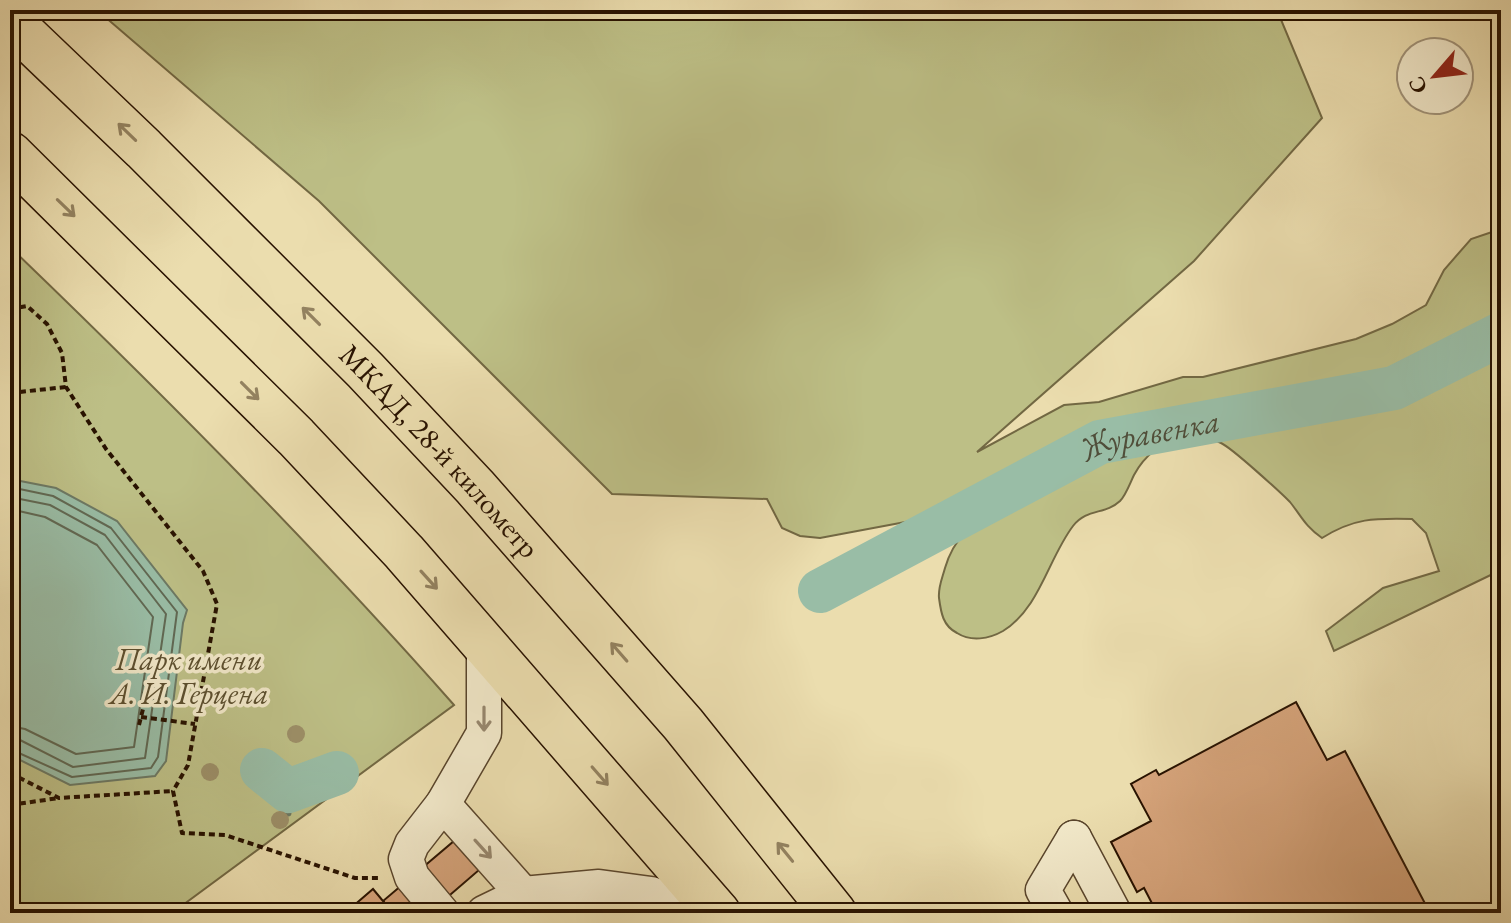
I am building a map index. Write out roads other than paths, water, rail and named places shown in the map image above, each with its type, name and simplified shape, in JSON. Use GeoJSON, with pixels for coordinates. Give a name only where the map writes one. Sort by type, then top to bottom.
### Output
{"type":"FeatureCollection","features":[{"type":"Feature","properties":{"kind":"highway","name":"МКАД, 28-й километр"},"geometry":{"type":"LineString","coordinates":[[10,21],[133,138],[299,304],[475,487],[683,724],[834,913]]}},
{"type":"Feature","properties":{"kind":"highway"},"geometry":{"type":"LineString","coordinates":[[10,154],[296,437],[484,641],[718,913]]}},
{"type":"Feature","properties":{"kind":"lane"},"geometry":{"type":"LineString","coordinates":[[442,913],[412,877],[406,859],[412,844],[443,804],[484,733],[484,641]]}},
{"type":"Feature","properties":{"kind":"lane"},"geometry":{"type":"LineString","coordinates":[[443,804],[519,904]]}},
{"type":"Feature","properties":{"kind":"lane"},"geometry":{"type":"LineString","coordinates":[[1049,902],[1074,838],[1114,913]]}},
{"type":"Feature","properties":{"kind":"lane"},"geometry":{"type":"LineString","coordinates":[[484,913],[599,887],[651,894],[702,913]]}},
{"type":"Feature","properties":{"kind":"water"},"geometry":{"type":"Polygon","coordinates":[[[10,479],[56,488],[117,521],[187,610],[166,761],[155,776],[70,785],[10,755],[10,479]]]}},
{"type":"Feature","properties":{"kind":"waterway","name":"Журавенка"},"geometry":{"type":"LineString","coordinates":[[820,591],[1100,442],[1394,388],[1501,334]]}},
{"type":"Feature","properties":{"kind":"waterway","name":"Журавенка"},"geometry":{"type":"LineString","coordinates":[[262,770],[288,791],[337,773]]}},
{"type":"Feature","properties":{"kind":"waterway"},"geometry":{"type":"LineString","coordinates":[[288,791],[288,813]]}},
{"type":"Feature","properties":{"kind":"park label","name":"Парк имени А. И. Герцена"},"geometry":{"type":"Point","coordinates":[189,677]}}]}
